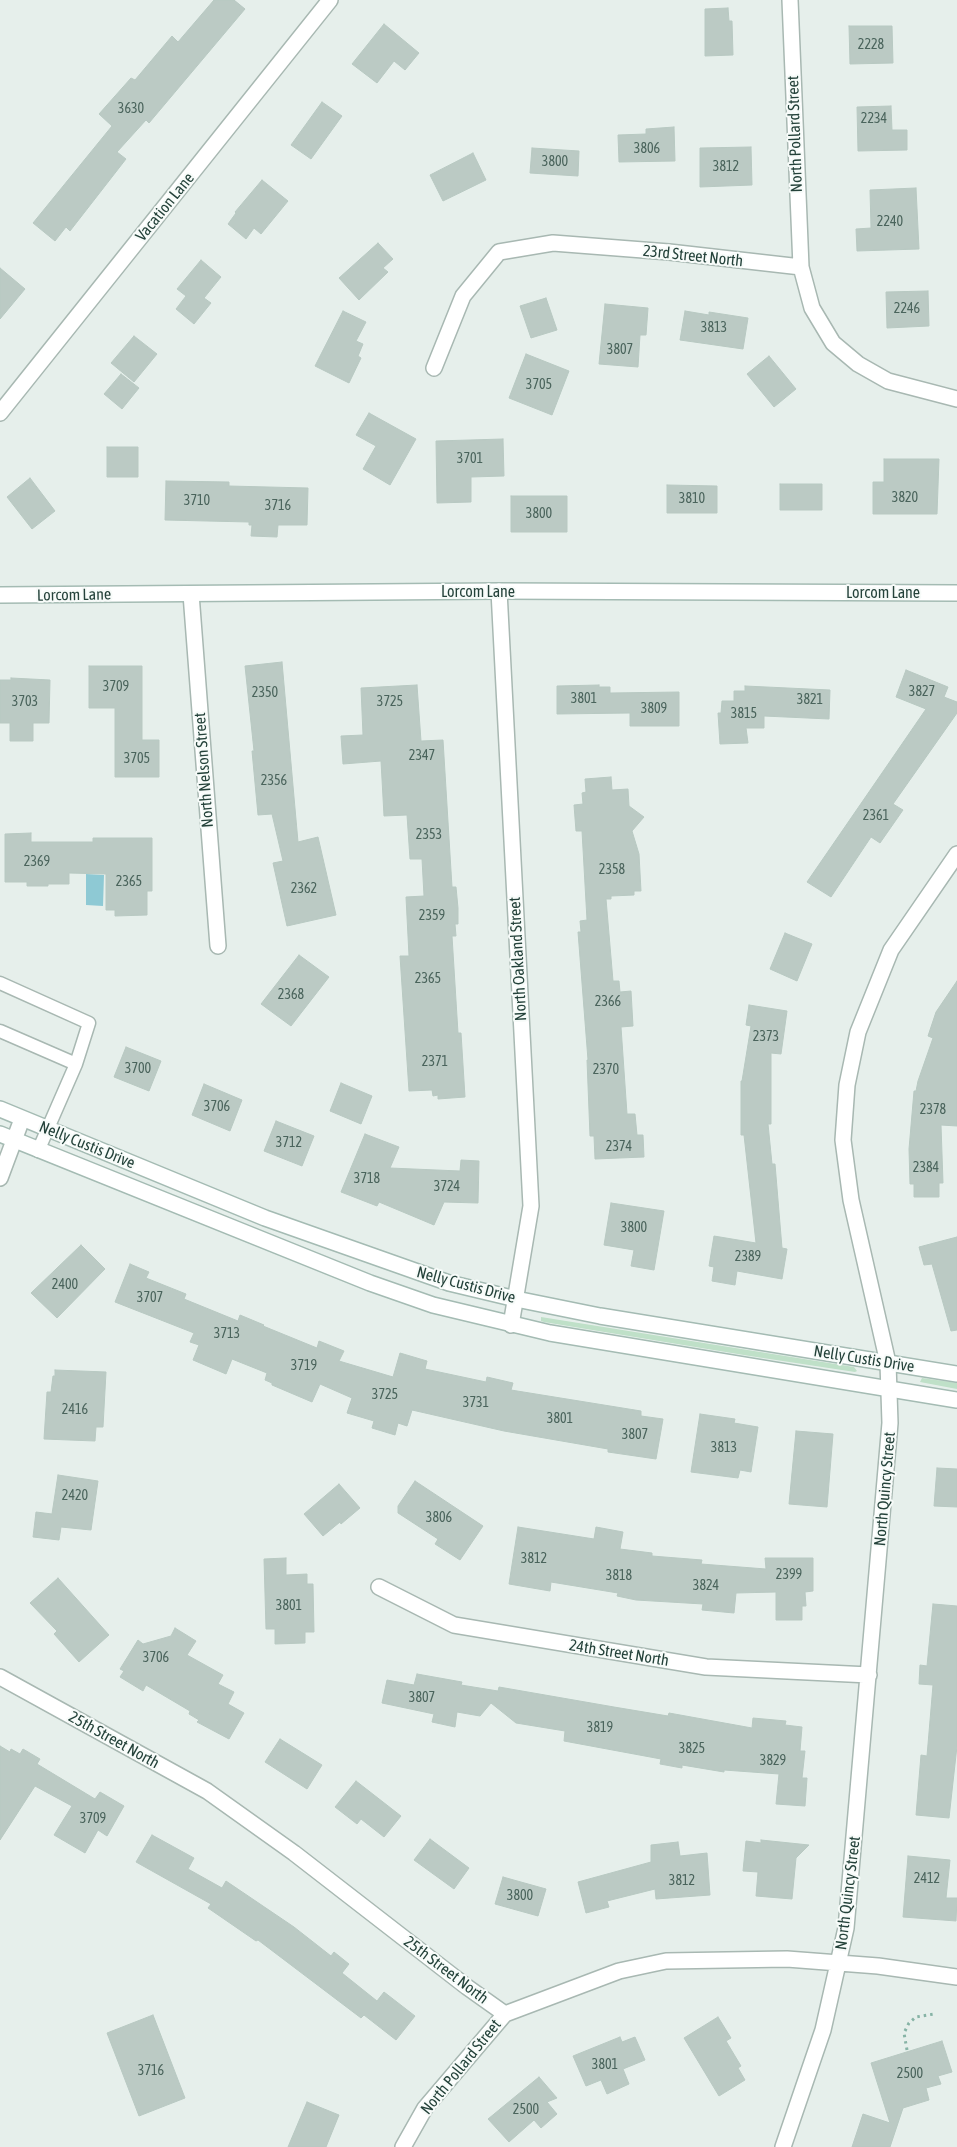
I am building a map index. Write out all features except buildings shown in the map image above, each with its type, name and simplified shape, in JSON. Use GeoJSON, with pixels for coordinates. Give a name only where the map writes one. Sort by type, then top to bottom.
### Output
{"type":"FeatureCollection","features":[{"type":"Feature","properties":{"kind":"street","name":"Vacation Lane"},"geometry":{"type":"LineString","coordinates":[[0,414],[330,0]]}},
{"type":"Feature","properties":{"kind":"street","name":"North Pollard Street"},"geometry":{"type":"LineString","coordinates":[[790,0],[800,267]]}},
{"type":"Feature","properties":{"kind":"street","name":"23rd Street North"},"geometry":{"type":"LineString","coordinates":[[434,368],[463,296],[499,252],[553,242],[669,252],[800,267]]}},
{"type":"Feature","properties":{"kind":"street"},"geometry":{"type":"LineString","coordinates":[[800,267],[812,308],[833,343],[858,364],[888,381],[957,399]]}},
{"type":"Feature","properties":{"kind":"street","name":"Lorcom Lane"},"geometry":{"type":"LineString","coordinates":[[0,595],[499,591],[957,593]]}},
{"type":"Feature","properties":{"kind":"street","name":"North Oakland Street"},"geometry":{"type":"LineString","coordinates":[[499,591],[531,1206],[511,1325]]}},
{"type":"Feature","properties":{"kind":"street","name":"North Nelson Street"},"geometry":{"type":"LineString","coordinates":[[191,594],[218,946]]}},
{"type":"Feature","properties":{"kind":"street","name":"North Quincy Street"},"geometry":{"type":"LineString","coordinates":[[783,2147],[823,2030],[840,1962],[850,1905],[889,1443],[888,1363],[851,1200],[843,1140],[847,1085],[858,1032],[891,950],[957,854]]}},
{"type":"Feature","properties":{"kind":"street","name":"Nelly Custis Drive"},"geometry":{"type":"LineString","coordinates":[[0,1109],[265,1218],[449,1283],[516,1300],[600,1316],[957,1374]]}},
{"type":"Feature","properties":{"kind":"street"},"geometry":{"type":"LineString","coordinates":[[0,1178],[7,1138],[22,1118]]}},
{"type":"Feature","properties":{"kind":"street","name":"Nelly Custis Drive"},"geometry":{"type":"LineString","coordinates":[[7,1138],[370,1283],[433,1305],[511,1325],[957,1400]]}},
{"type":"Feature","properties":{"kind":"street","name":"24th Street North"},"geometry":{"type":"LineString","coordinates":[[380,1587],[454,1625],[706,1667],[869,1675]]}},
{"type":"Feature","properties":{"kind":"street","name":"25th Street North"},"geometry":{"type":"LineString","coordinates":[[0,1677],[207,1791],[294,1853],[467,1987],[505,2014],[619,1971],[666,1961],[787,1959],[840,1962],[957,1977]]}},
{"type":"Feature","properties":{"kind":"street","name":"North Pollard Street"},"geometry":{"type":"LineString","coordinates":[[403,2147],[425,2108],[505,2014]]}},
{"type":"Feature","properties":{"kind":"lane"},"geometry":{"type":"LineString","coordinates":[[0,983],[89,1023],[76,1064],[38,1151]]}},
{"type":"Feature","properties":{"kind":"lane"},"geometry":{"type":"LineString","coordinates":[[0,1031],[76,1064]]}},
{"type":"Feature","properties":{"kind":"path"},"geometry":{"type":"LineString","coordinates":[[907,2050],[904,2033],[909,2023],[916,2017],[934,2014]]}},
{"type":"Feature","properties":{"kind":"green space"},"geometry":{"type":"Polygon","coordinates":[[[541,1317],[854,1367],[857,1371],[750,1356],[544,1322],[541,1321],[541,1317]]]}},
{"type":"Feature","properties":{"kind":"green space"},"geometry":{"type":"Polygon","coordinates":[[[922,1378],[957,1383],[957,1389],[920,1382],[922,1378]]]}},
{"type":"Feature","properties":{"kind":"water"},"geometry":{"type":"Polygon","coordinates":[[[86,874],[104,875],[103,906],[86,905],[86,874]]]}}]}
